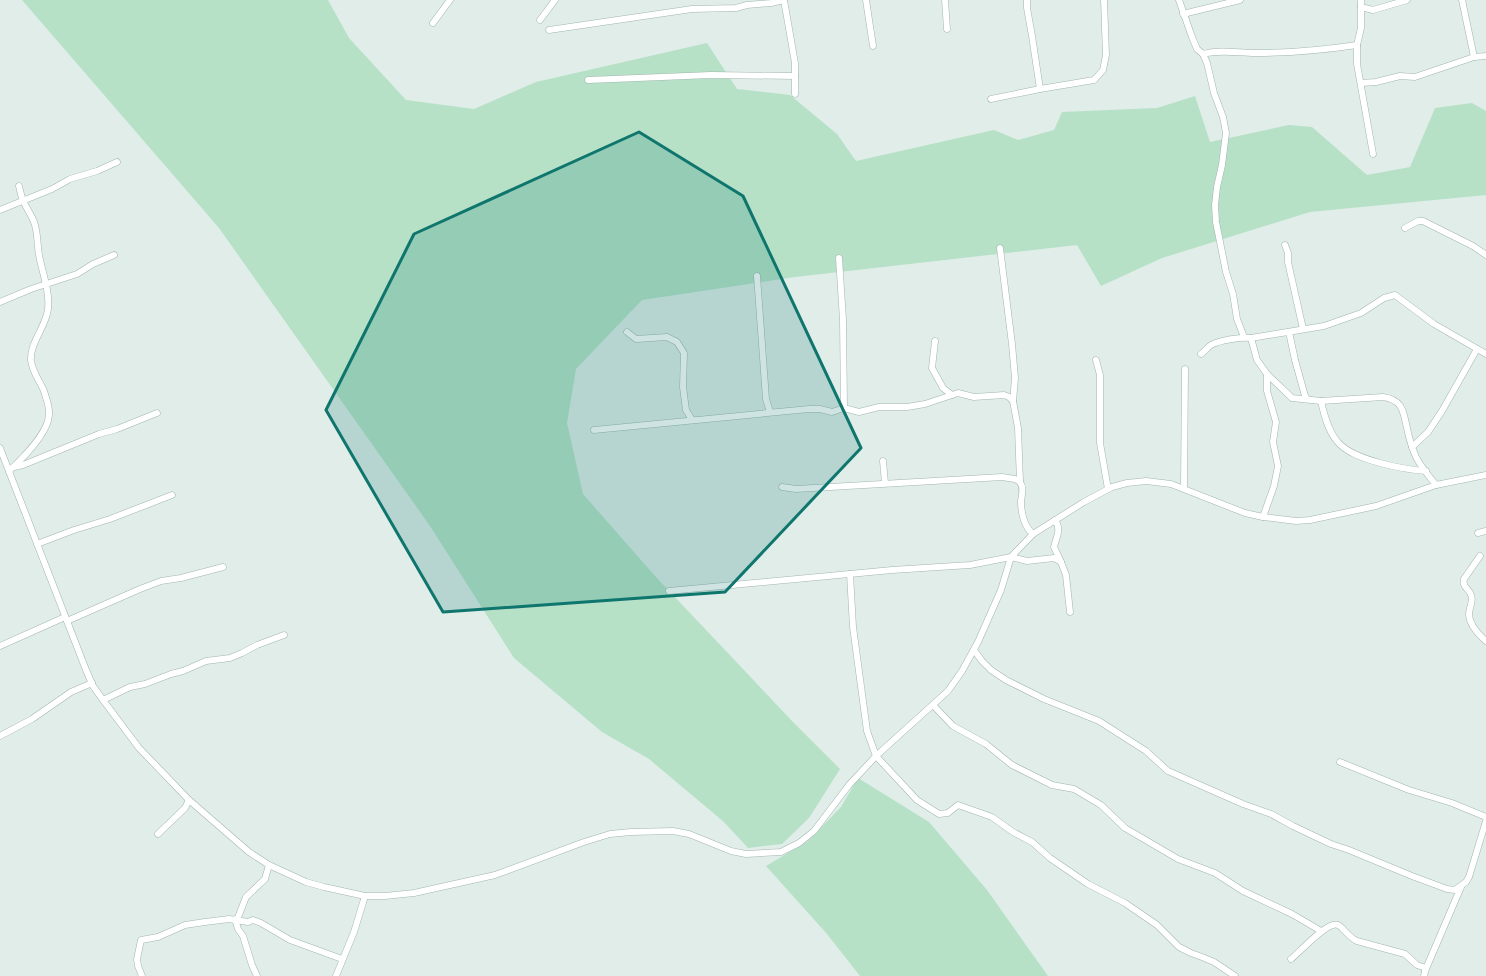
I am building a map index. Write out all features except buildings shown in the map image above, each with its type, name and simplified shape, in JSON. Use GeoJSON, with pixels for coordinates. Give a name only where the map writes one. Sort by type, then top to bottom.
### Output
{"type":"FeatureCollection","features":[{"type":"Feature","properties":{"kind":"street"},"geometry":{"type":"LineString","coordinates":[[433,23],[450,0]]}},
{"type":"Feature","properties":{"kind":"street"},"geometry":{"type":"LineString","coordinates":[[540,20],[555,0]]}},
{"type":"Feature","properties":{"kind":"street"},"geometry":{"type":"LineString","coordinates":[[549,30],[692,9],[736,8],[784,0],[795,63],[794,94]]}},
{"type":"Feature","properties":{"kind":"street"},"geometry":{"type":"LineString","coordinates":[[866,0],[873,46]]}},
{"type":"Feature","properties":{"kind":"street"},"geometry":{"type":"LineString","coordinates":[[945,0],[947,29]]}},
{"type":"Feature","properties":{"kind":"street"},"geometry":{"type":"LineString","coordinates":[[1027,0],[1040,89]]}},
{"type":"Feature","properties":{"kind":"street"},"geometry":{"type":"LineString","coordinates":[[991,99],[1094,80],[1103,70],[1106,55],[1104,0]]}},
{"type":"Feature","properties":{"kind":"street"},"geometry":{"type":"LineString","coordinates":[[1179,0],[1197,49],[1203,54],[1207,63],[1214,93],[1223,117],[1226,133],[1217,187],[1215,205],[1216,222],[1226,272],[1233,294],[1237,319],[1244,338]]}},
{"type":"Feature","properties":{"kind":"street"},"geometry":{"type":"LineString","coordinates":[[1183,14],[1240,0]]}},
{"type":"Feature","properties":{"kind":"street"},"geometry":{"type":"LineString","coordinates":[[1361,3],[1373,10],[1407,0]]}},
{"type":"Feature","properties":{"kind":"street"},"geometry":{"type":"LineString","coordinates":[[1462,0],[1474,57]]}},
{"type":"Feature","properties":{"kind":"street"},"geometry":{"type":"LineString","coordinates":[[1361,3],[1361,28],[1357,45],[1357,64],[1373,154]]}},
{"type":"Feature","properties":{"kind":"street"},"geometry":{"type":"LineString","coordinates":[[1203,54],[1213,51],[1256,53],[1317,50],[1357,45]]}},
{"type":"Feature","properties":{"kind":"street"},"geometry":{"type":"LineString","coordinates":[[1361,83],[1376,82],[1400,76],[1415,77],[1474,57],[1486,56]]}},
{"type":"Feature","properties":{"kind":"street"},"geometry":{"type":"LineString","coordinates":[[588,80],[711,75],[795,76]]}},
{"type":"Feature","properties":{"kind":"street"},"geometry":{"type":"LineString","coordinates":[[0,210],[52,189],[70,179],[97,172],[116,162]]}},
{"type":"Feature","properties":{"kind":"street"},"geometry":{"type":"LineString","coordinates":[[11,469],[37,440],[45,427],[49,415],[43,389],[34,373],[31,360],[32,352],[38,335],[45,322],[48,309],[46,284],[39,253],[37,229],[34,220],[23,200],[19,186]]}},
{"type":"Feature","properties":{"kind":"street"},"geometry":{"type":"LineString","coordinates":[[1405,228],[1418,221],[1424,221],[1473,246],[1486,255]]}},
{"type":"Feature","properties":{"kind":"street"},"geometry":{"type":"LineString","coordinates":[[1285,245],[1288,253],[1303,329]]}},
{"type":"Feature","properties":{"kind":"street"},"geometry":{"type":"LineString","coordinates":[[1000,248],[1010,321],[1015,378],[1013,401],[1018,428],[1020,482],[1022,490],[1021,507],[1026,526],[1033,534]]}},
{"type":"Feature","properties":{"kind":"street"},"geometry":{"type":"LineString","coordinates":[[0,302],[31,289],[77,274],[93,264],[114,255]]}},
{"type":"Feature","properties":{"kind":"street"},"geometry":{"type":"LineString","coordinates":[[839,258],[843,320],[844,408]]}},
{"type":"Feature","properties":{"kind":"street"},"geometry":{"type":"LineString","coordinates":[[757,276],[766,399],[770,412]]}},
{"type":"Feature","properties":{"kind":"street"},"geometry":{"type":"LineString","coordinates":[[1201,354],[1216,343],[1289,332],[1335,323],[1370,308],[1384,298],[1394,295],[1434,324],[1486,354]]}},
{"type":"Feature","properties":{"kind":"street"},"geometry":{"type":"LineString","coordinates":[[627,332],[636,339],[667,337],[677,342],[684,353],[682,387],[686,410],[692,420]]}},
{"type":"Feature","properties":{"kind":"street"},"geometry":{"type":"LineString","coordinates":[[1289,332],[1295,360],[1307,399]]}},
{"type":"Feature","properties":{"kind":"street"},"geometry":{"type":"LineString","coordinates":[[1251,338],[1257,360],[1267,374],[1292,398],[1320,401],[1371,397],[1393,399],[1402,408],[1405,414],[1408,432],[1416,457],[1436,485]]}},
{"type":"Feature","properties":{"kind":"street"},"geometry":{"type":"LineString","coordinates":[[935,341],[932,368],[943,388],[952,394]]}},
{"type":"Feature","properties":{"kind":"street"},"geometry":{"type":"LineString","coordinates":[[1412,447],[1428,432],[1442,411],[1477,349]]}},
{"type":"Feature","properties":{"kind":"street"},"geometry":{"type":"LineString","coordinates":[[1096,360],[1100,375],[1100,443],[1108,489]]}},
{"type":"Feature","properties":{"kind":"street"},"geometry":{"type":"LineString","coordinates":[[1184,488],[1183,461],[1185,369]]}},
{"type":"Feature","properties":{"kind":"street"},"geometry":{"type":"LineString","coordinates":[[1263,517],[1274,486],[1278,466],[1273,442],[1276,422],[1267,390],[1267,374]]}},
{"type":"Feature","properties":{"kind":"street"},"geometry":{"type":"LineString","coordinates":[[594,430],[809,409],[820,409],[836,412],[844,408],[859,412],[879,407],[907,407],[935,402],[952,394],[958,393],[974,397],[1004,395],[1013,401]]}},
{"type":"Feature","properties":{"kind":"street"},"geometry":{"type":"LineString","coordinates":[[1320,401],[1325,421],[1331,434],[1352,454],[1396,467],[1426,471]]}},
{"type":"Feature","properties":{"kind":"street"},"geometry":{"type":"LineString","coordinates":[[11,469],[157,413]]}},
{"type":"Feature","properties":{"kind":"street"},"geometry":{"type":"LineString","coordinates":[[0,448],[11,469],[37,544],[92,683],[103,700],[140,748],[189,800],[249,852],[269,865],[306,882],[365,896],[385,896],[414,893],[495,875],[610,834],[673,831],[690,834],[731,851],[746,854],[782,852],[799,843],[814,831],[849,784],[876,756],[948,691],[974,650],[1001,590],[1011,557],[1033,534],[1108,489],[1127,483],[1146,481],[1171,484],[1245,513],[1263,517],[1310,520],[1376,506],[1436,485],[1486,475]]}},
{"type":"Feature","properties":{"kind":"street"},"geometry":{"type":"LineString","coordinates":[[883,461],[885,483]]}},
{"type":"Feature","properties":{"kind":"street"},"geometry":{"type":"LineString","coordinates":[[782,487],[796,489],[1002,477],[1015,479],[1020,482]]}},
{"type":"Feature","properties":{"kind":"street"},"geometry":{"type":"LineString","coordinates":[[37,544],[74,530],[110,519],[172,494]]}},
{"type":"Feature","properties":{"kind":"street"},"geometry":{"type":"LineString","coordinates":[[1055,520],[1057,524],[1058,536],[1054,547],[1066,575],[1070,612]]}},
{"type":"Feature","properties":{"kind":"street"},"geometry":{"type":"LineString","coordinates":[[1478,533],[1486,531]]}},
{"type":"Feature","properties":{"kind":"street"},"geometry":{"type":"LineString","coordinates":[[1480,556],[1463,582],[1464,587],[1471,593],[1472,597],[1469,614],[1471,622],[1476,632],[1486,641]]}},
{"type":"Feature","properties":{"kind":"street"},"geometry":{"type":"LineString","coordinates":[[669,591],[675,589],[970,565],[1011,557],[1027,561],[1054,558],[1061,562]]}},
{"type":"Feature","properties":{"kind":"street"},"geometry":{"type":"LineString","coordinates":[[0,646],[161,581],[181,578],[223,567]]}},
{"type":"Feature","properties":{"kind":"street"},"geometry":{"type":"LineString","coordinates":[[850,574],[853,627],[867,731],[876,756],[917,800],[939,814],[948,813],[958,805],[992,817],[1032,842],[1050,858],[1088,884],[1125,903],[1157,925],[1179,946],[1191,953],[1202,956],[1214,962],[1235,976]]}},
{"type":"Feature","properties":{"kind":"street"},"geometry":{"type":"LineString","coordinates":[[103,700],[130,687],[183,671],[206,661],[236,655],[284,635]]}},
{"type":"Feature","properties":{"kind":"street"},"geometry":{"type":"LineString","coordinates":[[974,650],[991,670],[1006,680],[1044,699],[1099,721],[1146,751],[1168,771],[1243,804],[1271,814],[1331,844],[1447,889],[1455,890],[1466,882],[1472,869],[1486,821]]}},
{"type":"Feature","properties":{"kind":"street"},"geometry":{"type":"LineString","coordinates":[[0,736],[32,719],[71,692],[92,683]]}},
{"type":"Feature","properties":{"kind":"street"},"geometry":{"type":"LineString","coordinates":[[933,705],[953,726],[986,744],[1012,765],[1052,785],[1074,789],[1101,805],[1125,828],[1148,842],[1178,858],[1215,873],[1243,891],[1292,914],[1321,931]]}},
{"type":"Feature","properties":{"kind":"street"},"geometry":{"type":"LineString","coordinates":[[1340,762],[1409,790],[1452,803],[1486,817]]}},
{"type":"Feature","properties":{"kind":"street"},"geometry":{"type":"LineString","coordinates":[[158,834],[185,808],[189,800]]}},
{"type":"Feature","properties":{"kind":"street"},"geometry":{"type":"LineString","coordinates":[[257,976],[252,965],[244,936],[238,929],[236,920],[246,897],[265,879],[269,865]]}},
{"type":"Feature","properties":{"kind":"street"},"geometry":{"type":"LineString","coordinates":[[1423,976],[1461,886]]}},
{"type":"Feature","properties":{"kind":"street"},"geometry":{"type":"LineString","coordinates":[[336,976],[354,932],[365,896]]}},
{"type":"Feature","properties":{"kind":"street"},"geometry":{"type":"LineString","coordinates":[[142,976],[138,966],[141,940],[158,937],[185,925],[205,922],[236,920],[248,922],[253,920],[290,940],[342,959]]}},
{"type":"Feature","properties":{"kind":"street"},"geometry":{"type":"LineString","coordinates":[[1291,959],[1321,931],[1334,924],[1337,924],[1350,937],[1357,941],[1406,954],[1417,965],[1426,968]]}},
{"type":"Feature","properties":{"kind":"highlighted area"},"geometry":{"type":"Polygon","coordinates":[[[639,132],[743,196],[861,448],[725,592],[443,612],[326,410],[414,234],[639,132]]]}},
{"type":"Feature","properties":{"kind":"green space"},"geometry":{"type":"Polygon","coordinates":[[[22,0],[328,0],[349,38],[406,100],[474,109],[536,82],[707,43],[737,89],[790,95],[837,134],[856,161],[994,130],[1018,140],[1054,130],[1062,112],[1157,108],[1195,96],[1210,142],[1289,125],[1312,127],[1367,175],[1410,167],[1435,108],[1472,103],[1486,111],[1486,195],[1310,212],[1162,258],[1101,286],[1077,245],[795,277],[642,300],[576,369],[567,423],[583,494],[655,576],[792,721],[840,769],[809,818],[782,844],[748,848],[724,822],[649,759],[602,732],[514,658],[430,526],[219,228],[22,0]]]}},
{"type":"Feature","properties":{"kind":"green space"},"geometry":{"type":"Polygon","coordinates":[[[858,778],[929,822],[987,890],[1048,976],[860,976],[827,934],[766,866],[808,841],[841,807],[858,778]]]}}]}
